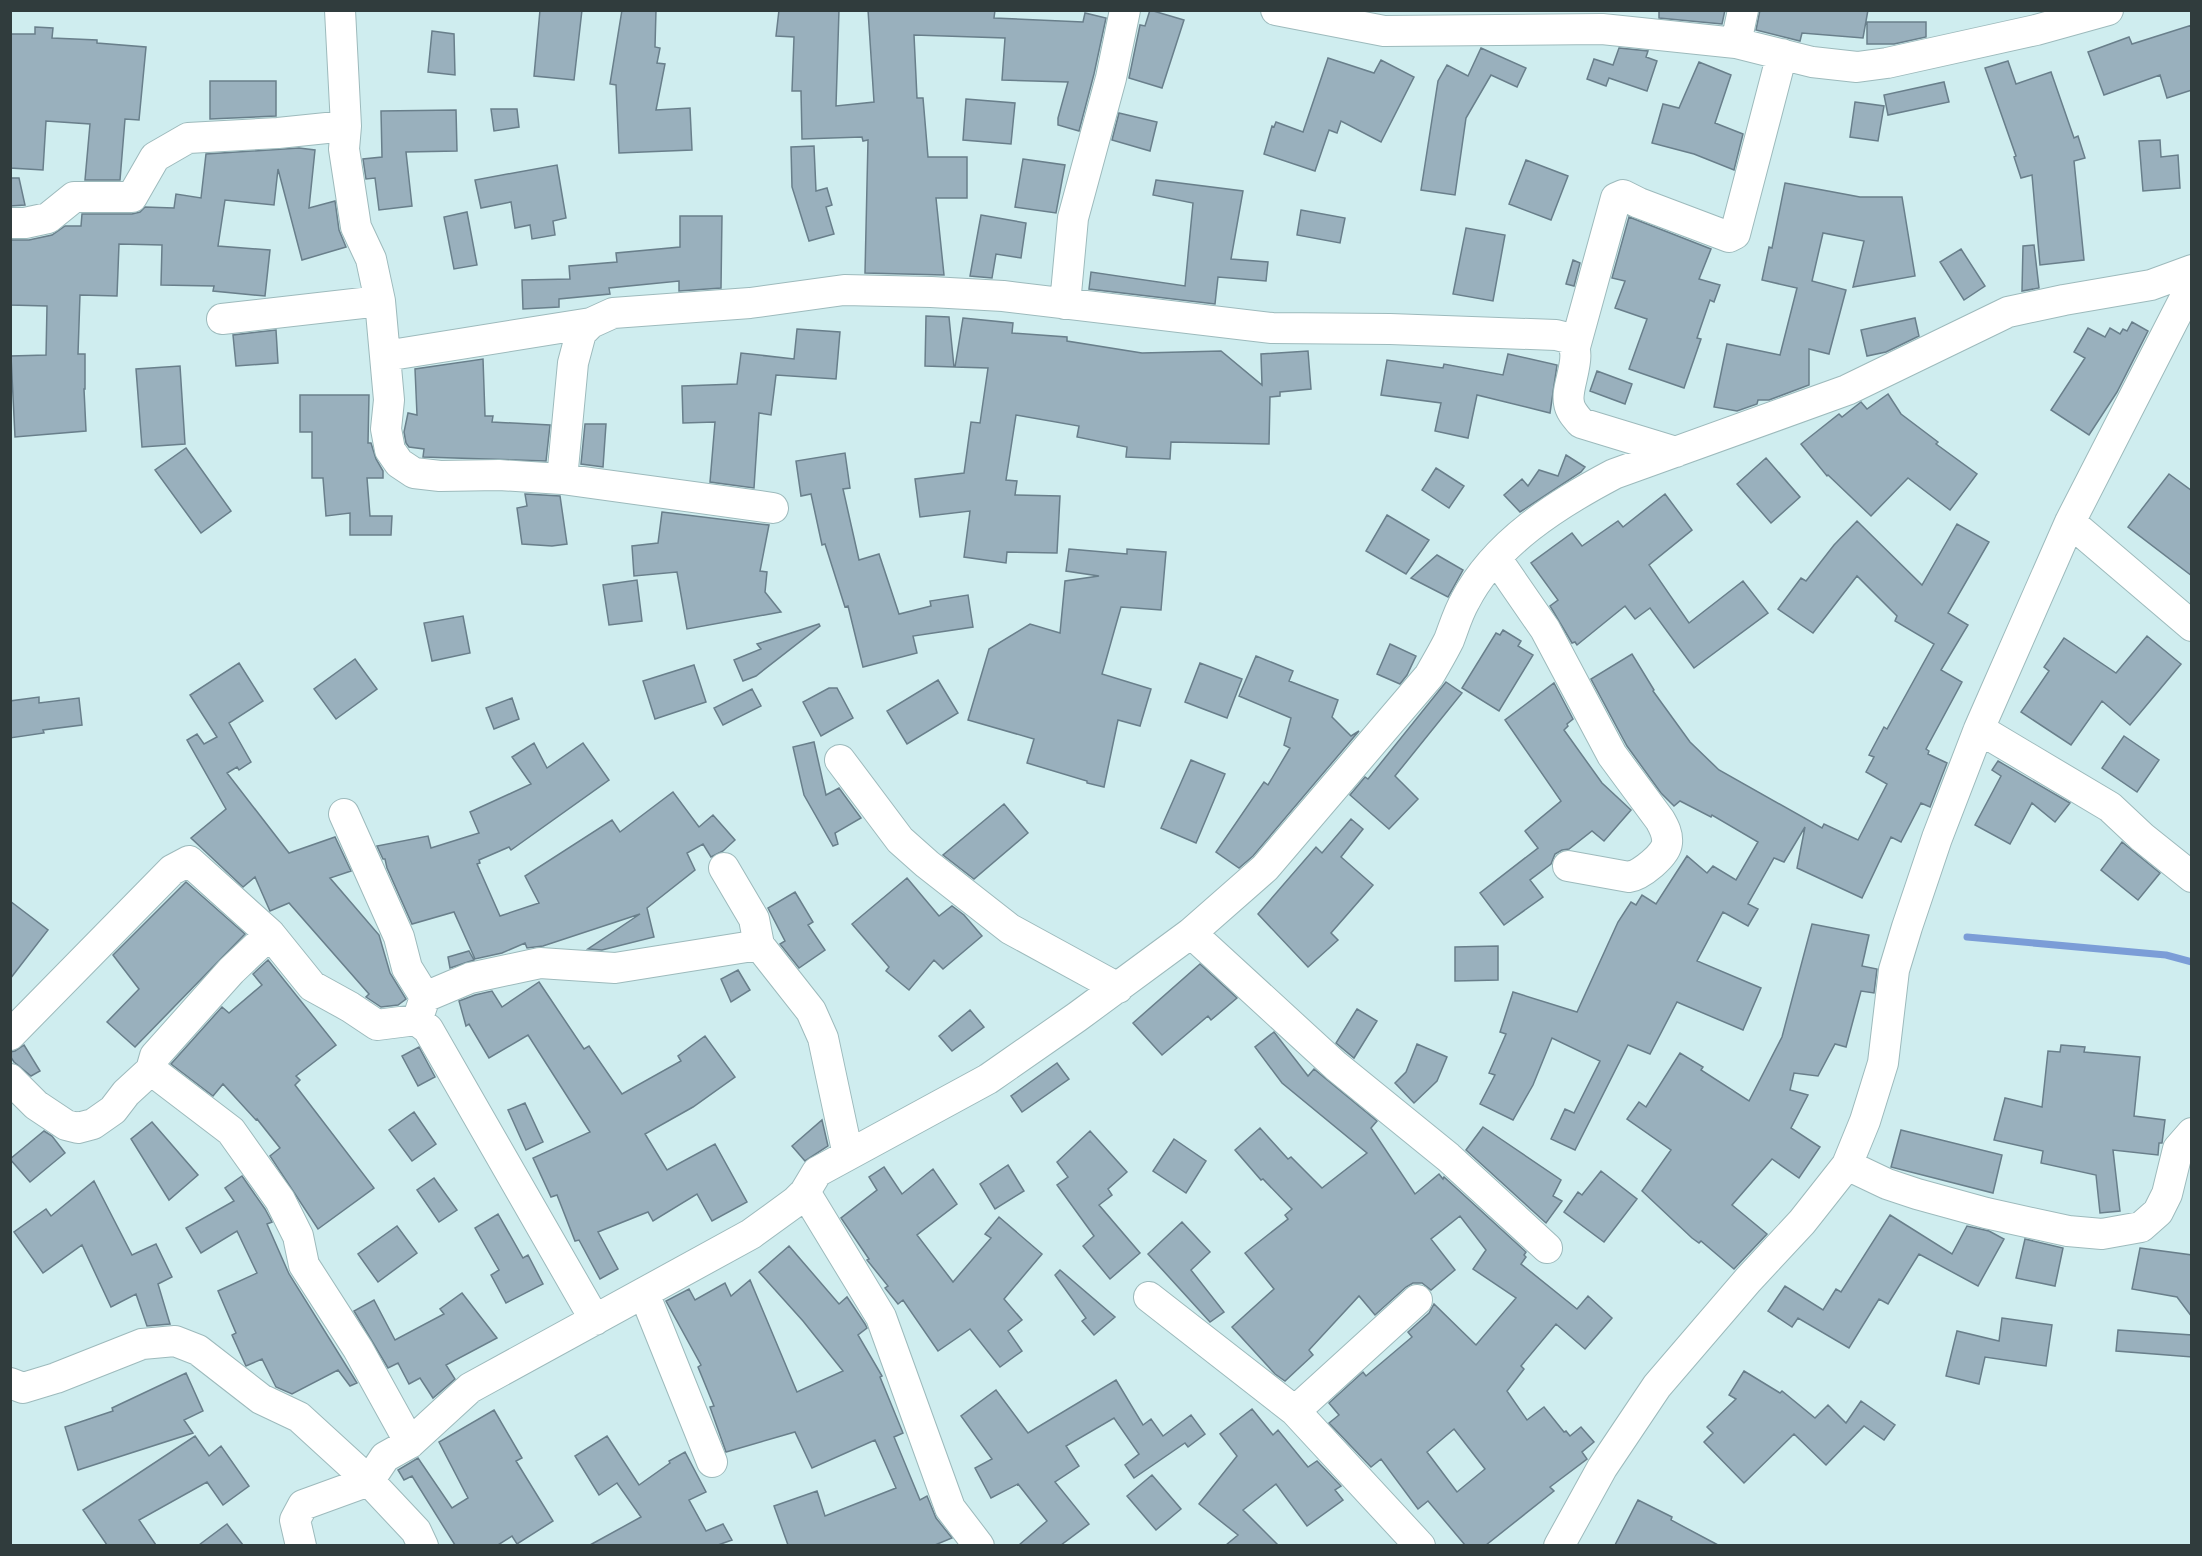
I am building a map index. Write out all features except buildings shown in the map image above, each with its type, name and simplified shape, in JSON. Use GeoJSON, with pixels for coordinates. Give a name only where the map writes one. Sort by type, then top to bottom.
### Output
{"type":"FeatureCollection","features":[{"type":"Feature","properties":{"kind":"street"},"geometry":{"type":"LineString","coordinates":[[340,10],[346,126],[344,149],[356,227],[371,259],[380,301],[389,400],[386,429],[390,450],[399,463],[414,473],[440,476],[500,475],[562,479],[773,508]]}},
{"type":"Feature","properties":{"kind":"street"},"geometry":{"type":"LineString","coordinates":[[1065,304],[1073,218],[1111,78],[1125,10]]}},
{"type":"Feature","properties":{"kind":"street"},"geometry":{"type":"LineString","coordinates":[[1276,10],[1384,30],[1602,29],[1736,43],[1812,62],[1857,67],[2036,30],[2108,10]]}},
{"type":"Feature","properties":{"kind":"street"},"geometry":{"type":"LineString","coordinates":[[1736,43],[1743,10]]}},
{"type":"Feature","properties":{"kind":"street"},"geometry":{"type":"LineString","coordinates":[[1676,452],[1581,423],[1573,414],[1568,401],[1574,375],[1575,347],[1616,198],[1623,195],[1729,237],[1735,234],[1782,54]]}},
{"type":"Feature","properties":{"kind":"street"},"geometry":{"type":"LineString","coordinates":[[10,223],[25,223],[48,218],[74,197],[132,197],[156,158],[188,138],[278,133],[346,126]]}},
{"type":"Feature","properties":{"kind":"street"},"geometry":{"type":"LineString","coordinates":[[301,1545],[295,1520],[303,1505],[369,1481],[385,1456],[410,1443],[470,1388],[751,1234],[795,1202],[805,1192],[817,1172],[988,1079],[1118,988],[1191,933],[1264,868],[1429,676],[1447,643],[1464,602],[1485,569],[1515,538],[1583,490],[1614,474],[1847,390],[2008,312],[2151,285],[2192,270]]}},
{"type":"Feature","properties":{"kind":"street"},"geometry":{"type":"LineString","coordinates":[[1559,1545],[1602,1468],[1657,1386],[1748,1280],[1802,1222],[1847,1165],[1865,1121],[1883,1063],[1894,970],[1907,927],[1937,838],[1979,729],[2070,522],[2192,284]]}},
{"type":"Feature","properties":{"kind":"street"},"geometry":{"type":"LineString","coordinates":[[385,356],[591,323],[613,313],[750,303],[844,290],[1003,296],[1272,328],[1390,329],[1556,335],[1568,338],[1575,347]]}},
{"type":"Feature","properties":{"kind":"street"},"geometry":{"type":"LineString","coordinates":[[222,319],[380,301]]}},
{"type":"Feature","properties":{"kind":"street"},"geometry":{"type":"LineString","coordinates":[[562,479],[573,363],[581,333],[591,323]]}},
{"type":"Feature","properties":{"kind":"street"},"geometry":{"type":"LineString","coordinates":[[2070,522],[2192,626]]}},
{"type":"Feature","properties":{"kind":"street"},"geometry":{"type":"LineString","coordinates":[[1496,558],[1545,629],[1612,755],[1666,830],[1666,848],[1642,873],[1636,876],[1616,875],[1568,866]]}},
{"type":"Feature","properties":{"kind":"street"},"geometry":{"type":"LineString","coordinates":[[1979,729],[2110,807],[2142,837],[2192,877]]}},
{"type":"Feature","properties":{"kind":"street"},"geometry":{"type":"LineString","coordinates":[[840,759],[900,840],[927,864],[1010,929],[1118,988]]}},
{"type":"Feature","properties":{"kind":"street"},"geometry":{"type":"LineString","coordinates":[[344,814],[399,937],[428,1029],[595,1320]]}},
{"type":"Feature","properties":{"kind":"street"},"geometry":{"type":"LineString","coordinates":[[10,1035],[172,870],[189,861],[270,934],[312,986],[377,1025],[421,1009],[470,978],[540,963],[615,968],[759,945]]}},
{"type":"Feature","properties":{"kind":"street"},"geometry":{"type":"LineString","coordinates":[[724,868],[754,920],[759,945],[811,1011],[824,1038],[848,1155]]}},
{"type":"Feature","properties":{"kind":"street"},"geometry":{"type":"LineString","coordinates":[[1191,933],[1336,1066],[1448,1157],[1547,1248]]}},
{"type":"Feature","properties":{"kind":"street"},"geometry":{"type":"LineString","coordinates":[[10,1079],[36,1105],[66,1125],[78,1128],[93,1124],[113,1110],[126,1093],[151,1070],[155,1056],[231,971],[270,934]]}},
{"type":"Feature","properties":{"kind":"street"},"geometry":{"type":"LineString","coordinates":[[151,1070],[231,1131],[280,1200],[298,1236],[304,1265],[358,1349],[410,1443]]}},
{"type":"Feature","properties":{"kind":"street"},"geometry":{"type":"LineString","coordinates":[[1847,1165],[1887,1184],[1986,1213],[2068,1231],[2102,1234],[2141,1227],[2158,1212],[2167,1194],[2178,1149],[2192,1133]]}},
{"type":"Feature","properties":{"kind":"street"},"geometry":{"type":"LineString","coordinates":[[805,1192],[881,1317],[950,1508],[979,1545]]}},
{"type":"Feature","properties":{"kind":"street"},"geometry":{"type":"LineString","coordinates":[[644,1293],[712,1462]]}},
{"type":"Feature","properties":{"kind":"street"},"geometry":{"type":"LineString","coordinates":[[1149,1297],[1295,1411],[1420,1545]]}},
{"type":"Feature","properties":{"kind":"street"},"geometry":{"type":"LineString","coordinates":[[1295,1411],[1417,1300]]}},
{"type":"Feature","properties":{"kind":"street"},"geometry":{"type":"LineString","coordinates":[[10,1383],[24,1388],[56,1378],[142,1344],[175,1341],[198,1350],[261,1399],[299,1417],[369,1481],[416,1531],[423,1545]]}},
{"type":"Feature","properties":{"kind":"waterway"},"geometry":{"type":"LineString","coordinates":[[1967,937],[2166,955],[2192,962]]}}]}
